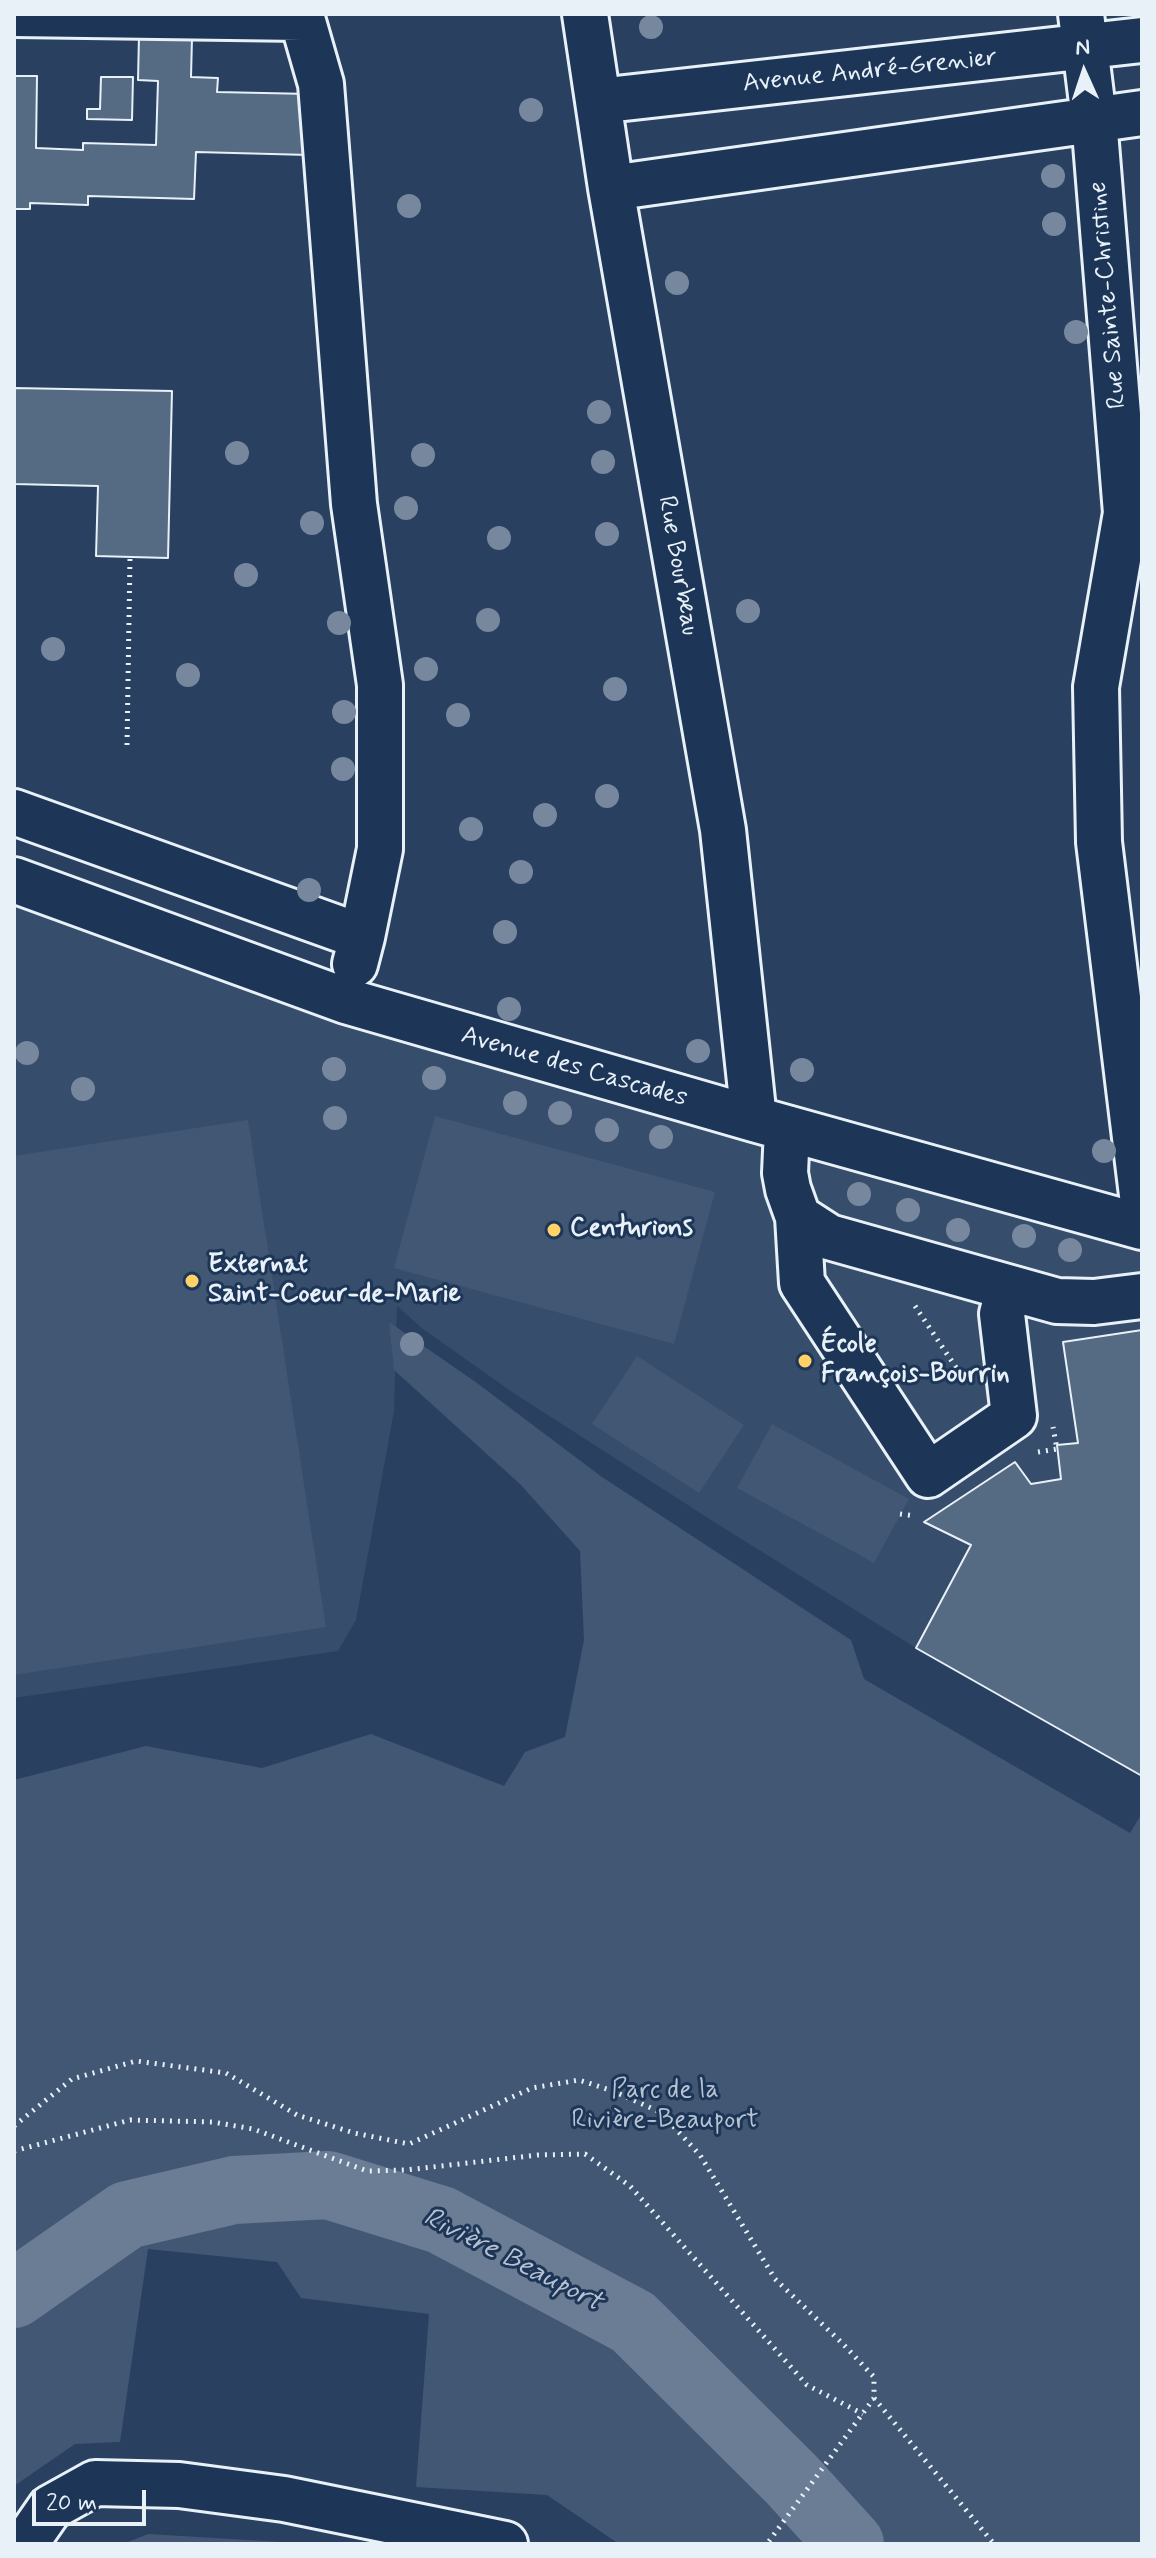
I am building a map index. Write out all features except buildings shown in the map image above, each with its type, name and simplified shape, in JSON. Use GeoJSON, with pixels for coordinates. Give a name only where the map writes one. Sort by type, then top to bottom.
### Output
{"type":"FeatureCollection","features":[{"type":"Feature","properties":{"kind":"street"},"geometry":{"type":"LineString","coordinates":[[14,14],[302,18],[321,84],[354,504],[380,685],[380,849],[346,1001]]}},
{"type":"Feature","properties":{"kind":"street","name":"Rue Bourbeau"},"geometry":{"type":"LineString","coordinates":[[585,14],[611,188],[723,830],[770,1124],[798,1217],[802,1283],[928,1475],[990,1432]]}},
{"type":"Feature","properties":{"kind":"street","name":"Avenue André-Grenier"},"geometry":{"type":"LineString","coordinates":[[598,101],[1083,31],[1142,40]]}},
{"type":"Feature","properties":{"kind":"street","name":"Rue Sainte-Christine"},"geometry":{"type":"LineString","coordinates":[[1083,31],[1094,119],[1126,513],[1096,687],[1099,842],[1142,1195]]}},
{"type":"Feature","properties":{"kind":"street"},"geometry":{"type":"LineString","coordinates":[[611,188],[1142,113]]}},
{"type":"Feature","properties":{"kind":"street"},"geometry":{"type":"LineString","coordinates":[[14,812],[362,937]]}},
{"type":"Feature","properties":{"kind":"street","name":"Avenue des Cascades"},"geometry":{"type":"LineString","coordinates":[[14,880],[346,1001],[770,1124],[1142,1227]]}},
{"type":"Feature","properties":{"kind":"street"},"geometry":{"type":"LineString","coordinates":[[798,1217],[829,1237],[1072,1303],[1142,1296]]}},
{"type":"Feature","properties":{"kind":"street"},"geometry":{"type":"LineString","coordinates":[[990,1432],[1014,1416],[1002,1314],[1009,1288]]}},
{"type":"Feature","properties":{"kind":"street"},"geometry":{"type":"LineString","coordinates":[[25,2544],[50,2508],[95,2483],[179,2485],[284,2499],[505,2544]]}},
{"type":"Feature","properties":{"kind":"path"},"geometry":{"type":"LineString","coordinates":[[127,745],[130,557]]}},
{"type":"Feature","properties":{"kind":"path"},"geometry":{"type":"LineString","coordinates":[[896,1256],[892,1272],[987,1414],[990,1432]]}},
{"type":"Feature","properties":{"kind":"path"},"geometry":{"type":"LineString","coordinates":[[1051,1414],[1057,1449]]}},
{"type":"Feature","properties":{"kind":"path"},"geometry":{"type":"LineString","coordinates":[[14,2126],[72,2079],[136,2061],[226,2073],[297,2115],[354,2133],[409,2144],[532,2088],[579,2080],[660,2112],[700,2155],[775,2279],[874,2377],[874,2398],[767,2544]]}},
{"type":"Feature","properties":{"kind":"path"},"geometry":{"type":"LineString","coordinates":[[14,2151],[130,2120],[213,2122],[253,2129],[367,2171],[406,2170],[538,2155],[585,2154],[630,2186],[807,2385],[863,2414]]}},
{"type":"Feature","properties":{"kind":"path"},"geometry":{"type":"LineString","coordinates":[[874,2398],[994,2544]]}},
{"type":"Feature","properties":{"kind":"shaded area"},"geometry":{"type":"Polygon","coordinates":[[[14,880],[1142,1227],[1142,1776],[916,1648],[711,1520],[512,1392],[423,1329],[397,1306],[394,1411],[356,1620],[338,1651],[14,1698],[14,880]]]}},
{"type":"Feature","properties":{"kind":"green space","name":"Centurions"},"geometry":{"type":"Polygon","coordinates":[[[435,1116],[715,1192],[674,1344],[394,1268],[435,1116]]]}},
{"type":"Feature","properties":{"kind":"green space"},"geometry":{"type":"Polygon","coordinates":[[[248,1120],[326,1627],[14,1675],[14,1156],[248,1120]]]}},
{"type":"Feature","properties":{"kind":"green space","name":"Parc de la Rivière-Beauport"},"geometry":{"type":"Polygon","coordinates":[[[389,1322],[477,1383],[602,1477],[851,1640],[864,1679],[1130,1833],[1142,1813],[1142,2544],[619,2544],[547,2495],[416,2487],[429,2314],[301,2298],[277,2262],[148,2249],[120,2442],[75,2444],[14,2486],[14,1780],[146,1746],[262,1768],[371,1734],[504,1786],[525,1752],[565,1737],[584,1640],[580,1551],[520,1484],[394,1370],[389,1322]]]}},
{"type":"Feature","properties":{"kind":"green space"},"geometry":{"type":"Polygon","coordinates":[[[637,1356],[744,1425],[699,1493],[592,1424],[637,1356]]]}},
{"type":"Feature","properties":{"kind":"green space"},"geometry":{"type":"Polygon","coordinates":[[[772,1424],[909,1499],[874,1563],[737,1488],[772,1424]]]}},
{"type":"Feature","properties":{"kind":"green space"},"geometry":{"type":"Polygon","coordinates":[[[148,2534],[315,2544],[123,2544],[148,2534]]]}},
{"type":"Feature","properties":{"kind":"waterway","name":"Rivière Beauport"},"geometry":{"type":"LineString","coordinates":[[14,2294],[127,2215],[234,2190],[328,2185],[441,2220],[633,2322],[792,2480],[850,2544]]}},
{"type":"Feature","properties":{"kind":"place","name":"Centurions"},"geometry":{"type":"Point","coordinates":[554,1230]}},
{"type":"Feature","properties":{"kind":"place","name":"Externat Saint-Coeur-de-Marie"},"geometry":{"type":"Point","coordinates":[192,1281]}},
{"type":"Feature","properties":{"kind":"place","name":"École François-Bourrin"},"geometry":{"type":"Point","coordinates":[805,1361]}}]}
